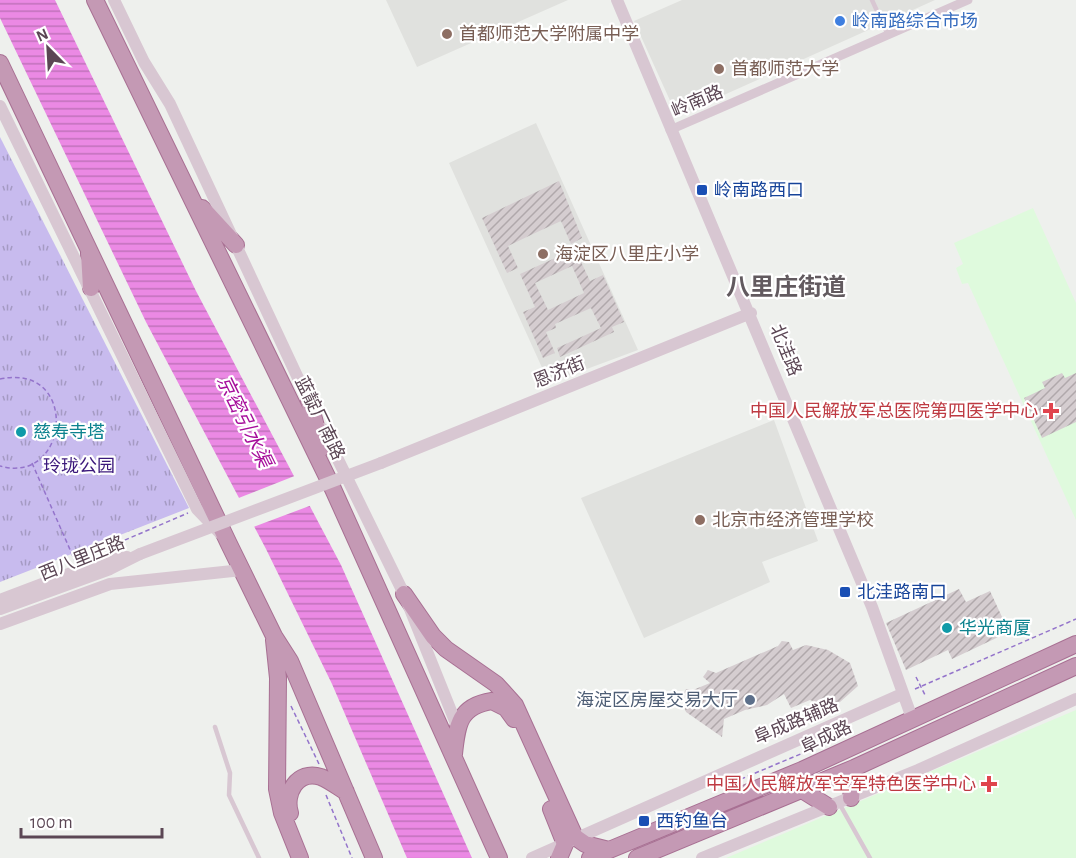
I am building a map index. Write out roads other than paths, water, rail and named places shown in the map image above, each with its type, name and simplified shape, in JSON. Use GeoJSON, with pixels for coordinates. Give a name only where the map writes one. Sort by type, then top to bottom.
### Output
{"type":"FeatureCollection","features":[{"type":"Feature","properties":{"kind":"highway","name":"蓝靛厂南路"},"geometry":{"type":"LineString","coordinates":[[95,0],[333,489],[499,858]]}},
{"type":"Feature","properties":{"kind":"highway"},"geometry":{"type":"LineString","coordinates":[[0,63],[88,243],[228,542],[274,636],[290,661],[374,858]]}},
{"type":"Feature","properties":{"kind":"highway"},"geometry":{"type":"LineString","coordinates":[[189,195],[236,245]]}},
{"type":"Feature","properties":{"kind":"highway"},"geometry":{"type":"LineString","coordinates":[[88,243],[91,288]]}},
{"type":"Feature","properties":{"kind":"highway"},"geometry":{"type":"LineString","coordinates":[[309,402],[333,489]]}},
{"type":"Feature","properties":{"kind":"highway"},"geometry":{"type":"LineString","coordinates":[[404,594],[433,636],[510,698],[522,717],[567,846]]}},
{"type":"Feature","properties":{"kind":"highway"},"geometry":{"type":"LineString","coordinates":[[274,636],[278,678],[277,789],[282,813],[300,858]]}},
{"type":"Feature","properties":{"kind":"highway","name":"阜成路"},"geometry":{"type":"LineString","coordinates":[[590,858],[802,770],[1076,644]]}},
{"type":"Feature","properties":{"kind":"highway","name":"阜成路"},"geometry":{"type":"LineString","coordinates":[[637,858],[854,768],[1076,666]]}},
{"type":"Feature","properties":{"kind":"highway"},"geometry":{"type":"LineString","coordinates":[[454,754],[457,726],[464,714],[482,702],[492,701],[506,708],[515,720],[567,846]]}},
{"type":"Feature","properties":{"kind":"highway"},"geometry":{"type":"LineString","coordinates":[[802,790],[840,802],[854,768]]}},
{"type":"Feature","properties":{"kind":"highway"},"geometry":{"type":"LineString","coordinates":[[309,858],[289,810],[289,792],[302,779],[320,776],[346,792]]}},
{"type":"Feature","properties":{"kind":"highway"},"geometry":{"type":"LineString","coordinates":[[567,846],[585,844],[609,850]]}},
{"type":"Feature","properties":{"kind":"street","name":"蓝靛厂南路"},"geometry":{"type":"LineString","coordinates":[[114,0],[144,62],[170,104],[309,402],[404,594],[457,726]]}},
{"type":"Feature","properties":{"kind":"street","name":"北洼路"},"geometry":{"type":"LineString","coordinates":[[617,0],[670,130],[751,313],[872,607],[912,718]]}},
{"type":"Feature","properties":{"kind":"street","name":"岭南路"},"geometry":{"type":"LineString","coordinates":[[670,130],[968,0]]}},
{"type":"Feature","properties":{"kind":"street"},"geometry":{"type":"LineString","coordinates":[[0,106],[91,288],[197,509],[228,542]]}},
{"type":"Feature","properties":{"kind":"street","name":"恩济街"},"geometry":{"type":"LineString","coordinates":[[140,554],[381,464],[751,313]]}},
{"type":"Feature","properties":{"kind":"street","name":"西八里庄路"},"geometry":{"type":"LineString","coordinates":[[0,600],[105,560],[140,554]]}},
{"type":"Feature","properties":{"kind":"street","name":"西八里庄路"},"geometry":{"type":"LineString","coordinates":[[0,609],[110,569],[140,554]]}},
{"type":"Feature","properties":{"kind":"street"},"geometry":{"type":"LineString","coordinates":[[0,624],[110,584],[242,570]]}},
{"type":"Feature","properties":{"kind":"street","name":"阜成路辅路"},"geometry":{"type":"LineString","coordinates":[[533,858],[567,846],[902,694]]}},
{"type":"Feature","properties":{"kind":"street"},"geometry":{"type":"LineString","coordinates":[[707,857],[1076,699]]}},
{"type":"Feature","properties":{"kind":"lane"},"geometry":{"type":"LineString","coordinates":[[872,0],[888,35]]}},
{"type":"Feature","properties":{"kind":"lane"},"geometry":{"type":"LineString","coordinates":[[215,727],[230,773],[229,795],[259,858]]}},
{"type":"Feature","properties":{"kind":"lane"},"geometry":{"type":"LineString","coordinates":[[840,802],[870,858]]}},
{"type":"Feature","properties":{"kind":"water","name":"京密引水渠"},"geometry":{"type":"Polygon","coordinates":[[[0,0],[55,0],[196,291],[341,565],[472,858],[407,858],[332,684],[266,549],[146,322],[0,18],[0,0]]]}},
{"type":"Feature","properties":{"kind":"place","name":"岭南路综合市场"},"geometry":{"type":"Point","coordinates":[840,21]}},
{"type":"Feature","properties":{"kind":"place","name":"首都师范大学附属中学"},"geometry":{"type":"Point","coordinates":[447,34]}},
{"type":"Feature","properties":{"kind":"place","name":"首都师范大学"},"geometry":{"type":"Point","coordinates":[719,69]}},
{"type":"Feature","properties":{"kind":"place","name":"岭南路西口"},"geometry":{"type":"Point","coordinates":[702,190]}},
{"type":"Feature","properties":{"kind":"place","name":"海淀区八里庄小学"},"geometry":{"type":"Point","coordinates":[543,254]}},
{"type":"Feature","properties":{"kind":"place","name":"中国人民解放军总医院第四医学中心"},"geometry":{"type":"Point","coordinates":[1051,411]}},
{"type":"Feature","properties":{"kind":"place","name":"慈寿寺塔"},"geometry":{"type":"Point","coordinates":[21,432]}},
{"type":"Feature","properties":{"kind":"place","name":"北京市经济管理学校"},"geometry":{"type":"Point","coordinates":[700,520]}},
{"type":"Feature","properties":{"kind":"place","name":"北洼路南口"},"geometry":{"type":"Point","coordinates":[845,592]}},
{"type":"Feature","properties":{"kind":"place","name":"华光商厦"},"geometry":{"type":"Point","coordinates":[947,628]}},
{"type":"Feature","properties":{"kind":"place","name":"海淀区房屋交易大厅"},"geometry":{"type":"Point","coordinates":[750,700]}},
{"type":"Feature","properties":{"kind":"place","name":"中国人民解放军空军特色医学中心"},"geometry":{"type":"Point","coordinates":[989,784]}},
{"type":"Feature","properties":{"kind":"place","name":"西钓鱼台"},"geometry":{"type":"Point","coordinates":[644,821]}},
{"type":"Feature","properties":{"kind":"district","name":"八里庄街道"},"geometry":{"type":"Point","coordinates":[786,287]}},
{"type":"Feature","properties":{"kind":"park label","name":"玲珑公园"},"geometry":{"type":"Point","coordinates":[79,466]}}]}
